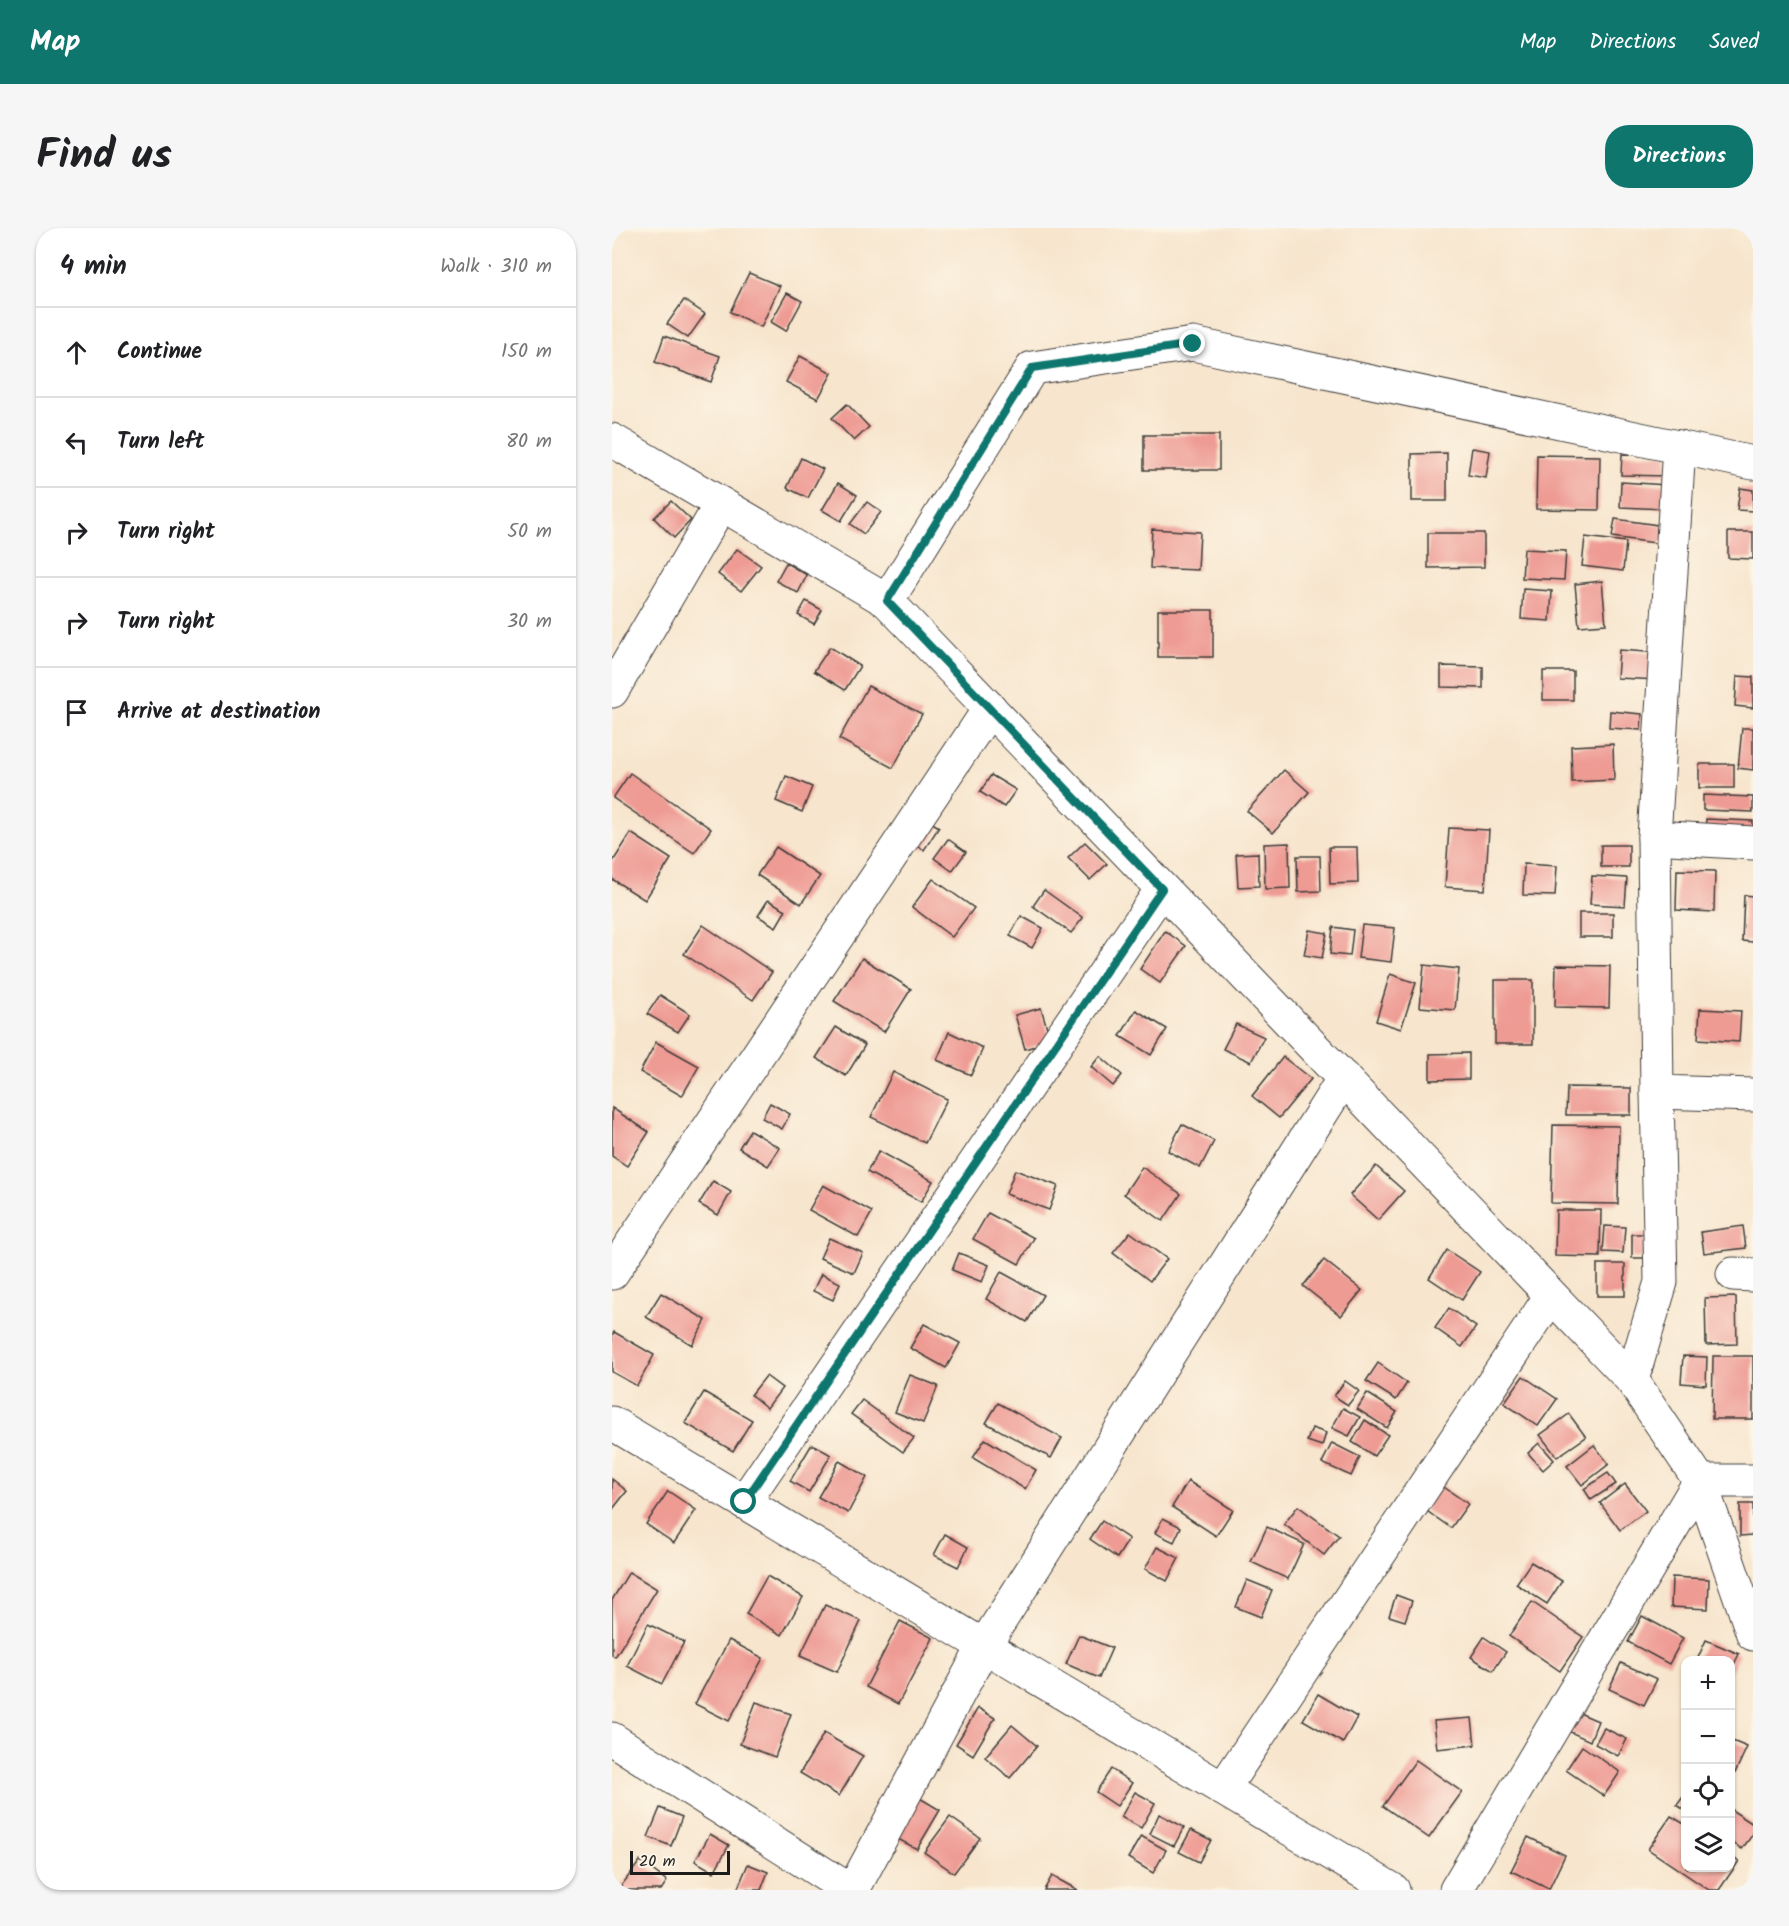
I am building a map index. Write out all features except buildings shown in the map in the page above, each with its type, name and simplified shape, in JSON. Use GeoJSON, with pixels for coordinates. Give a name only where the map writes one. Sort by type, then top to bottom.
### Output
{"type":"FeatureCollection","features":[{"type":"Feature","properties":{"kind":"street"},"geometry":{"type":"LineString","coordinates":[[887,601],[1032,368],[1193,344],[1753,463]]}},
{"type":"Feature","properties":{"kind":"street"},"geometry":{"type":"LineString","coordinates":[[612,440],[887,601],[1344,1078],[1632,1380],[1700,1481],[1753,1634]]}},
{"type":"Feature","properties":{"kind":"street"},"geometry":{"type":"LineString","coordinates":[[1632,1380],[1661,1281],[1654,837],[1679,447]]}},
{"type":"Feature","properties":{"kind":"street"},"geometry":{"type":"LineString","coordinates":[[612,691],[721,504]]}},
{"type":"Feature","properties":{"kind":"street"},"geometry":{"type":"LineString","coordinates":[[612,1273],[990,708]]}},
{"type":"Feature","properties":{"kind":"street"},"geometry":{"type":"LineString","coordinates":[[1654,837],[1753,843]]}},
{"type":"Feature","properties":{"kind":"street"},"geometry":{"type":"LineString","coordinates":[[744,1502],[1162,889]]}},
{"type":"Feature","properties":{"kind":"street"},"geometry":{"type":"LineString","coordinates":[[612,1739],[851,1890],[984,1646],[1344,1078]]}},
{"type":"Feature","properties":{"kind":"street"},"geometry":{"type":"LineString","coordinates":[[1657,1092],[1753,1095]]}},
{"type":"Feature","properties":{"kind":"street"},"geometry":{"type":"LineString","coordinates":[[1224,1789],[1551,1296]]}},
{"type":"Feature","properties":{"kind":"street"},"geometry":{"type":"LineString","coordinates":[[612,1423],[1393,1890]]}},
{"type":"Feature","properties":{"kind":"street"},"geometry":{"type":"LineString","coordinates":[[1700,1481],[1753,1481]]}},
{"type":"Feature","properties":{"kind":"street"},"geometry":{"type":"LineString","coordinates":[[1456,1890],[1700,1481]]}},
{"type":"Feature","properties":{"kind":"route"},"geometry":{"type":"LineString","coordinates":[[744,1502],[1162,889],[887,601],[1032,368],[1193,344]]}}]}
